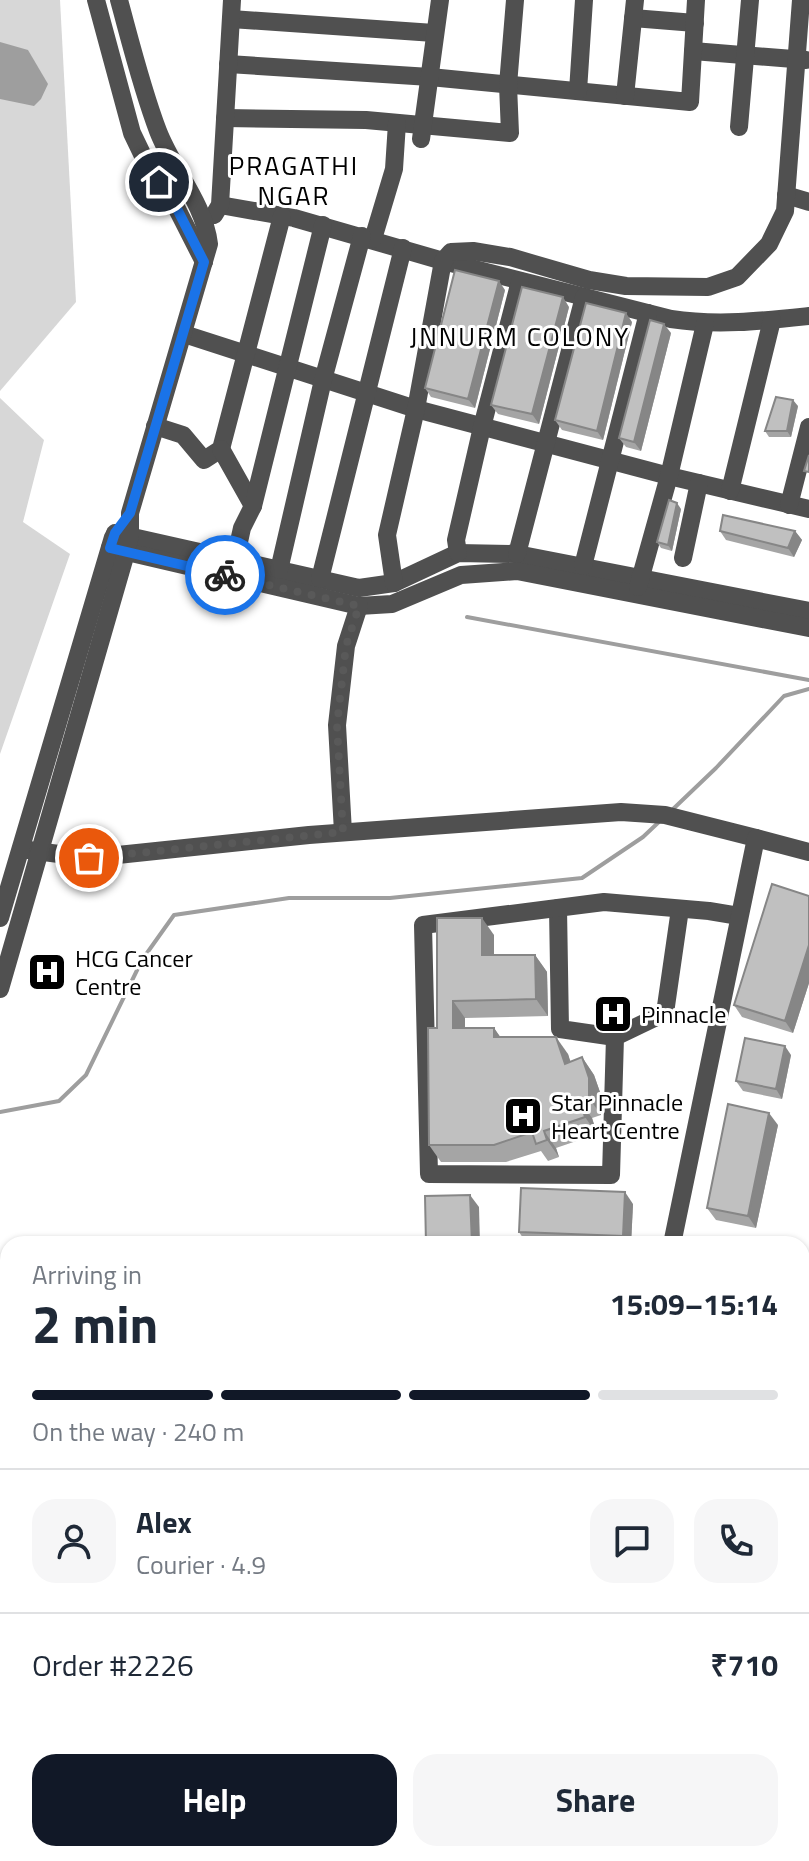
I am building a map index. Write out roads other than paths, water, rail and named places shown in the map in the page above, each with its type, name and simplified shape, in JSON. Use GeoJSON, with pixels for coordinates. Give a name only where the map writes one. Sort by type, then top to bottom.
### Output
{"type":"FeatureCollection","features":[{"type":"Feature","properties":{"kind":"street"},"geometry":{"type":"LineString","coordinates":[[96,0],[132,133],[144,158],[175,205],[204,262]]}},
{"type":"Feature","properties":{"kind":"street"},"geometry":{"type":"LineString","coordinates":[[0,918],[12,859],[130,513],[209,244],[207,227],[159,135],[119,0]]}},
{"type":"Feature","properties":{"kind":"street"},"geometry":{"type":"LineString","coordinates":[[422,132],[440,0]]}},
{"type":"Feature","properties":{"kind":"street"},"geometry":{"type":"LineString","coordinates":[[225,118],[366,120],[397,123],[422,132],[510,133],[508,85],[515,0]]}},
{"type":"Feature","properties":{"kind":"street"},"geometry":{"type":"LineString","coordinates":[[578,91],[584,0]]}},
{"type":"Feature","properties":{"kind":"street"},"geometry":{"type":"LineString","coordinates":[[228,64],[430,77],[690,102],[696,0]]}},
{"type":"Feature","properties":{"kind":"street"},"geometry":{"type":"LineString","coordinates":[[739,127],[750,0]]}},
{"type":"Feature","properties":{"kind":"street"},"geometry":{"type":"LineString","coordinates":[[394,583],[387,535],[416,409],[443,261],[451,252],[473,251],[510,257],[589,280],[626,286],[708,287],[737,277],[769,244],[785,211],[803,60],[801,0]]}},
{"type":"Feature","properties":{"kind":"street"},"geometry":{"type":"LineString","coordinates":[[207,227],[220,205],[231,9],[434,33]]}},
{"type":"Feature","properties":{"kind":"street"},"geometry":{"type":"LineString","coordinates":[[625,96],[634,9],[695,23]]}},
{"type":"Feature","properties":{"kind":"street"},"geometry":{"type":"LineString","coordinates":[[693,51],[803,60]]}},
{"type":"Feature","properties":{"kind":"street"},"geometry":{"type":"LineString","coordinates":[[279,570],[323,380],[368,237],[394,169],[397,123]]}},
{"type":"Feature","properties":{"kind":"street"},"geometry":{"type":"LineString","coordinates":[[786,195],[809,202]]}},
{"type":"Feature","properties":{"kind":"street"},"geometry":{"type":"LineString","coordinates":[[220,205],[323,225],[520,281],[705,324],[809,316]]}},
{"type":"Feature","properties":{"kind":"street"},"geometry":{"type":"LineString","coordinates":[[155,426],[183,435],[204,460],[221,449],[282,216]]}},
{"type":"Feature","properties":{"kind":"street"},"geometry":{"type":"LineString","coordinates":[[235,560],[242,528],[253,506],[323,225]]}},
{"type":"Feature","properties":{"kind":"street"},"geometry":{"type":"LineString","coordinates":[[320,579],[403,248]]}},
{"type":"Feature","properties":{"kind":"street"},"geometry":{"type":"LineString","coordinates":[[458,553],[456,540],[520,281]]}},
{"type":"Feature","properties":{"kind":"street"},"geometry":{"type":"LineString","coordinates":[[517,554],[584,297]]}},
{"type":"Feature","properties":{"kind":"street"},"geometry":{"type":"LineString","coordinates":[[583,566],[648,313]]}},
{"type":"Feature","properties":{"kind":"street"},"geometry":{"type":"LineString","coordinates":[[730,491],[772,320]]}},
{"type":"Feature","properties":{"kind":"street"},"geometry":{"type":"LineString","coordinates":[[639,586],[705,324]]}},
{"type":"Feature","properties":{"kind":"street"},"geometry":{"type":"LineString","coordinates":[[184,334],[416,409],[669,476],[809,509]]}},
{"type":"Feature","properties":{"kind":"street"},"geometry":{"type":"LineString","coordinates":[[789,505],[809,427]]}},
{"type":"Feature","properties":{"kind":"street"},"geometry":{"type":"LineString","coordinates":[[221,449],[253,506]]}},
{"type":"Feature","properties":{"kind":"street"},"geometry":{"type":"LineString","coordinates":[[683,558],[699,483]]}},
{"type":"Feature","properties":{"kind":"street"},"geometry":{"type":"LineString","coordinates":[[120,543],[235,560],[359,588],[394,583],[458,553],[517,554],[583,566],[639,586],[809,628]]}},
{"type":"Feature","properties":{"kind":"street"},"geometry":{"type":"LineString","coordinates":[[120,543],[359,606],[392,604],[461,575],[517,571],[809,611]]}},
{"type":"Feature","properties":{"kind":"street"},"geometry":{"type":"LineString","coordinates":[[0,989],[40,852],[120,543]]}},
{"type":"Feature","properties":{"kind":"street"},"geometry":{"type":"LineString","coordinates":[[343,832],[337,725],[346,646],[359,606]]}},
{"type":"Feature","properties":{"kind":"street"},"geometry":{"type":"LineString","coordinates":[[12,859],[40,852],[89,858],[343,832],[621,812],[669,816],[809,852]]}},
{"type":"Feature","properties":{"kind":"street"},"geometry":{"type":"LineString","coordinates":[[674,1236],[756,838]]}},
{"type":"Feature","properties":{"kind":"street"},"geometry":{"type":"LineString","coordinates":[[615,1037],[611,1175],[429,1174],[423,925],[604,902],[739,916]]}},
{"type":"Feature","properties":{"kind":"street"},"geometry":{"type":"LineString","coordinates":[[558,908],[560,1029],[615,1037],[665,1013],[680,909]]}},
{"type":"Feature","properties":{"kind":"waterway"},"geometry":{"type":"LineString","coordinates":[[467,617],[809,680]]}},
{"type":"Feature","properties":{"kind":"waterway"},"geometry":{"type":"LineString","coordinates":[[671,811],[784,696],[809,689]]}},
{"type":"Feature","properties":{"kind":"waterway"},"geometry":{"type":"LineString","coordinates":[[0,1112],[59,1101],[86,1075],[142,960],[174,915],[289,898],[390,898],[582,878],[643,837],[661,820]]}},
{"type":"Feature","properties":{"kind":"place","name":"HCG Cancer Centre"},"geometry":{"type":"Point","coordinates":[47,972]}},
{"type":"Feature","properties":{"kind":"place","name":"Pinnacle"},"geometry":{"type":"Point","coordinates":[613,1014]}},
{"type":"Feature","properties":{"kind":"place","name":"Star Pinnacle Heart Centre"},"geometry":{"type":"Point","coordinates":[523,1116]}},
{"type":"Feature","properties":{"kind":"district","name":"PRAGATHI NGAR"},"geometry":{"type":"Point","coordinates":[294,180]}},
{"type":"Feature","properties":{"kind":"district","name":"JNNURM COLONY"},"geometry":{"type":"Point","coordinates":[520,336]}}]}
